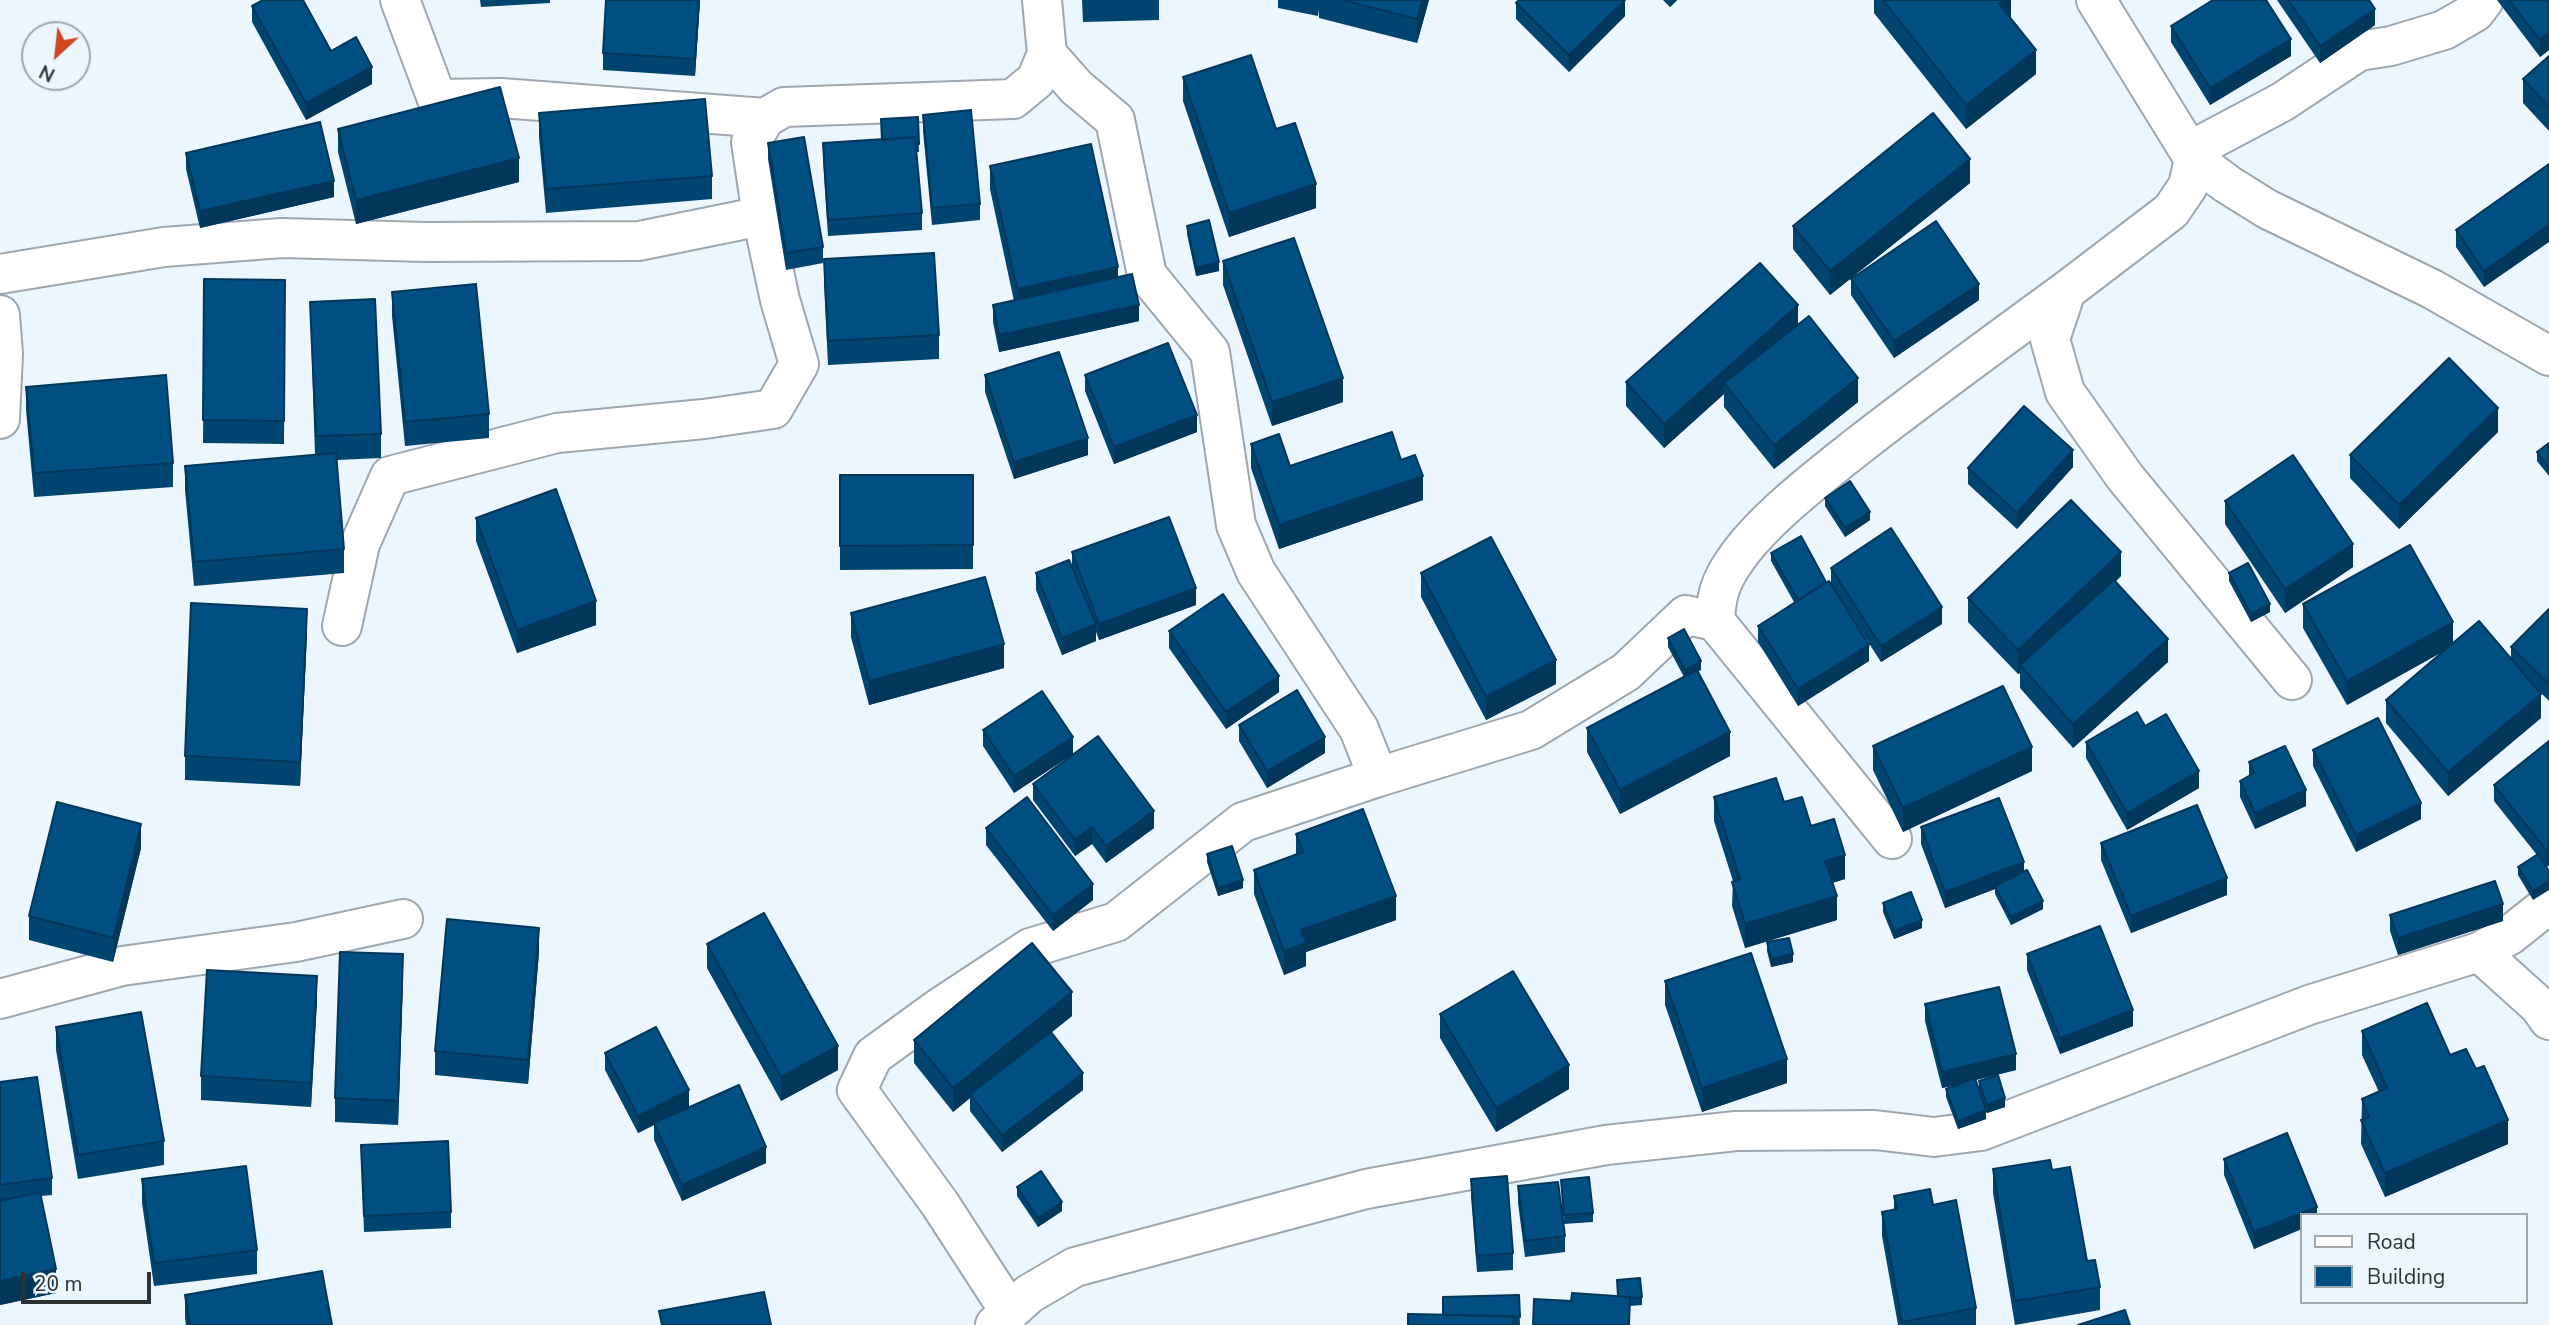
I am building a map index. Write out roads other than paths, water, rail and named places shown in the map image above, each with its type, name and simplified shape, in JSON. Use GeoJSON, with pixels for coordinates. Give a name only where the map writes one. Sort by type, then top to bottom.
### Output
{"type":"FeatureCollection","features":[{"type":"Feature","properties":{"kind":"street"},"geometry":{"type":"LineString","coordinates":[[400,0],[437,99],[501,98],[765,118]]}},
{"type":"Feature","properties":{"kind":"street"},"geometry":{"type":"LineString","coordinates":[[342,626],[360,544],[390,476],[557,433],[704,419],[773,409],[799,364],[779,300],[751,142],[765,118],[784,107],[1013,99],[1036,80],[1046,54],[1042,0]]}},
{"type":"Feature","properties":{"kind":"street"},"geometry":{"type":"LineString","coordinates":[[2096,0],[2194,159],[2267,209],[2432,289],[2549,356]]}},
{"type":"Feature","properties":{"kind":"street"},"geometry":{"type":"LineString","coordinates":[[1715,621],[1716,596],[1733,562],[1756,534],[1824,473],[1945,379],[2171,211],[2188,186],[2194,159],[2201,145],[2281,102],[2359,51],[2391,46],[2444,30],[2475,12],[2484,0]]}},
{"type":"Feature","properties":{"kind":"street"},"geometry":{"type":"LineString","coordinates":[[1046,54],[1076,87],[1115,120],[1147,275],[1210,352],[1236,525],[1256,572],[1359,729],[1378,777]]}},
{"type":"Feature","properties":{"kind":"street"},"geometry":{"type":"LineString","coordinates":[[0,274],[164,247],[282,237],[425,242],[639,241],[762,216]]}},
{"type":"Feature","properties":{"kind":"street"},"geometry":{"type":"LineString","coordinates":[[2066,290],[2050,339],[2066,392],[2125,477],[2292,680]]}},
{"type":"Feature","properties":{"kind":"street"},"geometry":{"type":"LineString","coordinates":[[0,315],[3,354],[0,419]]}},
{"type":"Feature","properties":{"kind":"street"},"geometry":{"type":"LineString","coordinates":[[1892,839],[1715,621],[1686,615],[1626,672],[1531,730],[1243,822],[1116,922],[1030,948],[939,1008],[873,1056],[857,1090],[940,1204],[1003,1318],[1030,1294],[1075,1267],[1366,1189],[1593,1147],[1736,1131],[1875,1130],[1934,1136],[1981,1131],[2309,1004],[2479,952],[2510,935],[2549,904]]}},
{"type":"Feature","properties":{"kind":"street"},"geometry":{"type":"LineString","coordinates":[[0,999],[122,966],[296,942],[403,919]]}},
{"type":"Feature","properties":{"kind":"street"},"geometry":{"type":"LineString","coordinates":[[2479,952],[2539,1006],[2549,1020]]}}]}
